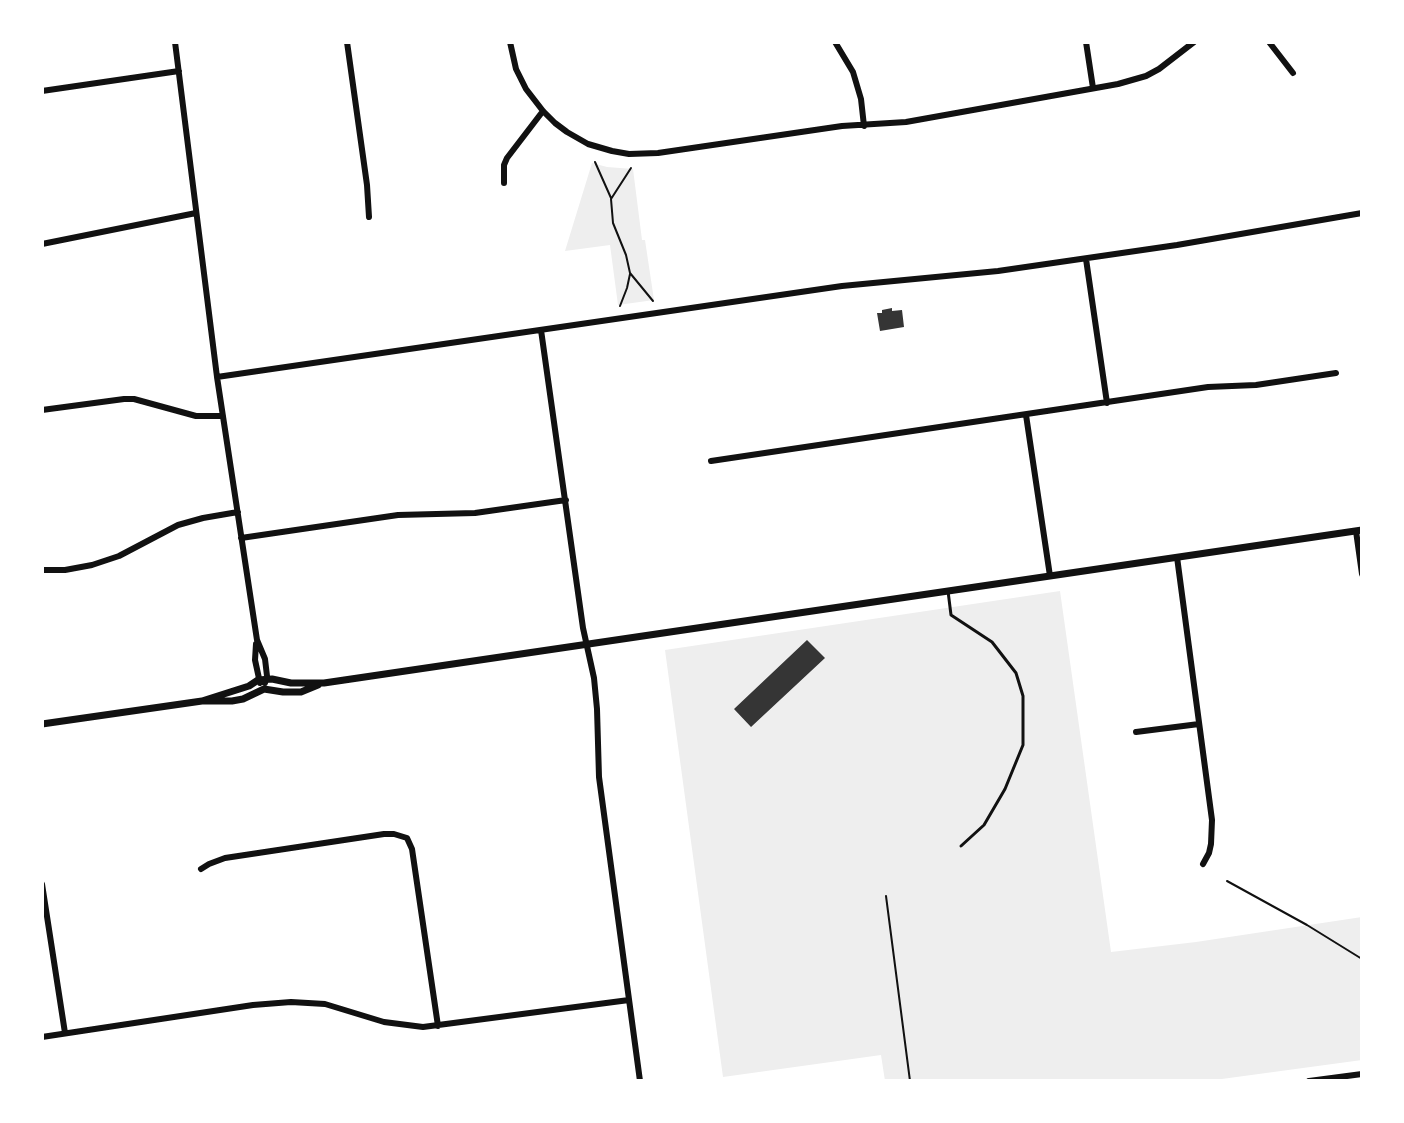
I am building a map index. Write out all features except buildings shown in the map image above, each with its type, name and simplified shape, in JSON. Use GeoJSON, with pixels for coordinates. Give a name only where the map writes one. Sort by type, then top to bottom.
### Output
{"type":"FeatureCollection","features":[{"type":"Feature","properties":{"kind":"street"},"geometry":{"type":"LineString","coordinates":[[175,42],[217,377],[257,640],[255,660],[264,689]]}},
{"type":"Feature","properties":{"kind":"street"},"geometry":{"type":"LineString","coordinates":[[347,42],[369,217]]}},
{"type":"Feature","properties":{"kind":"street"},"geometry":{"type":"LineString","coordinates":[[510,42],[521,80],[532,98],[555,123],[578,139],[601,149],[629,154],[658,153],[814,130],[906,122],[1118,84],[1146,76],[1194,42]]}},
{"type":"Feature","properties":{"kind":"street"},"geometry":{"type":"LineString","coordinates":[[835,42],[848,60],[858,84],[864,126]]}},
{"type":"Feature","properties":{"kind":"street"},"geometry":{"type":"LineString","coordinates":[[1086,42],[1093,88]]}},
{"type":"Feature","properties":{"kind":"street"},"geometry":{"type":"LineString","coordinates":[[1269,42],[1293,73]]}},
{"type":"Feature","properties":{"kind":"street"},"geometry":{"type":"LineString","coordinates":[[42,91],[179,71]]}},
{"type":"Feature","properties":{"kind":"street"},"geometry":{"type":"LineString","coordinates":[[504,183],[507,158],[543,111]]}},
{"type":"Feature","properties":{"kind":"street"},"geometry":{"type":"LineString","coordinates":[[42,244],[196,213]]}},
{"type":"Feature","properties":{"kind":"street"},"geometry":{"type":"LineString","coordinates":[[217,377],[842,286],[986,273],[1086,259],[1362,213]]}},
{"type":"Feature","properties":{"kind":"street"},"geometry":{"type":"LineString","coordinates":[[1086,259],[1107,403]]}},
{"type":"Feature","properties":{"kind":"street"},"geometry":{"type":"LineString","coordinates":[[541,330],[583,628],[596,693],[599,777],[640,1081]]}},
{"type":"Feature","properties":{"kind":"street"},"geometry":{"type":"LineString","coordinates":[[711,461],[1208,387],[1256,385],[1336,373]]}},
{"type":"Feature","properties":{"kind":"street"},"geometry":{"type":"LineString","coordinates":[[42,410],[134,399],[196,416],[223,416]]}},
{"type":"Feature","properties":{"kind":"street"},"geometry":{"type":"LineString","coordinates":[[1026,415],[1050,576]]}},
{"type":"Feature","properties":{"kind":"street"},"geometry":{"type":"LineString","coordinates":[[241,538],[398,515],[475,513],[566,500]]}},
{"type":"Feature","properties":{"kind":"street"},"geometry":{"type":"LineString","coordinates":[[42,570],[92,565],[119,556],[178,525],[238,512]]}},
{"type":"Feature","properties":{"kind":"street"},"geometry":{"type":"LineString","coordinates":[[202,701],[262,679],[324,683],[1359,530],[1362,574]]}},
{"type":"Feature","properties":{"kind":"street"},"geometry":{"type":"LineString","coordinates":[[1177,557],[1213,832],[1209,853],[1203,864]]}},
{"type":"Feature","properties":{"kind":"street"},"geometry":{"type":"LineString","coordinates":[[42,724],[202,701],[232,701],[264,689],[301,692],[324,683]]}},
{"type":"Feature","properties":{"kind":"street"},"geometry":{"type":"LineString","coordinates":[[1136,732],[1199,724]]}},
{"type":"Feature","properties":{"kind":"street"},"geometry":{"type":"LineString","coordinates":[[201,869],[225,858],[384,834],[407,838],[412,849],[438,1026]]}},
{"type":"Feature","properties":{"kind":"street"},"geometry":{"type":"LineString","coordinates":[[42,884],[65,1033]]}},
{"type":"Feature","properties":{"kind":"street"},"geometry":{"type":"LineString","coordinates":[[42,1037],[291,1002],[325,1004],[400,1025],[438,1026],[629,1000]]}},
{"type":"Feature","properties":{"kind":"street"},"geometry":{"type":"LineString","coordinates":[[1309,1081],[1352,1078],[1362,1074]]}},
{"type":"Feature","properties":{"kind":"lane"},"geometry":{"type":"LineString","coordinates":[[948,591],[951,615],[992,642],[1016,673],[1023,696],[1023,745],[1005,789],[984,825],[961,846]]}},
{"type":"Feature","properties":{"kind":"path"},"geometry":{"type":"LineString","coordinates":[[595,162],[611,199],[613,223],[630,273],[620,306]]}},
{"type":"Feature","properties":{"kind":"path"},"geometry":{"type":"LineString","coordinates":[[611,199],[631,168]]}},
{"type":"Feature","properties":{"kind":"path"},"geometry":{"type":"LineString","coordinates":[[630,273],[653,301]]}},
{"type":"Feature","properties":{"kind":"path"},"geometry":{"type":"LineString","coordinates":[[1227,881],[1362,959]]}},
{"type":"Feature","properties":{"kind":"path"},"geometry":{"type":"LineString","coordinates":[[886,896],[910,1081]]}},
{"type":"Feature","properties":{"kind":"shaded area"},"geometry":{"type":"Polygon","coordinates":[[[592,163],[633,169],[654,300],[618,305],[610,245],[565,251],[592,163]]]}},
{"type":"Feature","properties":{"kind":"shaded area"},"geometry":{"type":"Polygon","coordinates":[[[1060,591],[1111,952],[1362,917],[1362,1060],[1207,1081],[885,1081],[881,1055],[723,1077],[665,650],[1060,591]]]}}]}
